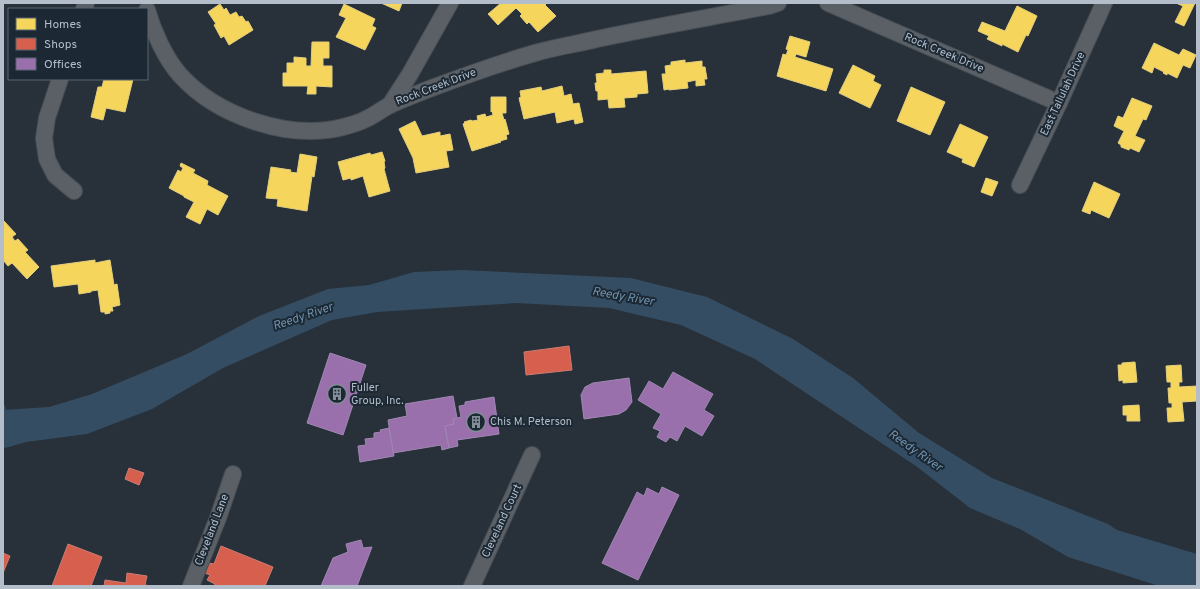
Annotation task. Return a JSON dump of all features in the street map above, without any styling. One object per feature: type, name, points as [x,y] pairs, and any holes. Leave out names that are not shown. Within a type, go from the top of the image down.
[{"type":"street","points":[[390,105],[410,74],[450,3]]},
{"type":"street","name":"Rock Creek Drive","points":[[148,12],[151,23],[168,58],[180,74],[205,97],[225,109],[250,120],[274,127],[295,130],[324,131],[344,127],[366,119],[390,105],[465,75],[537,52],[778,3]]},
{"type":"street","name":"Rock Creek Drive","points":[[828,3],[1060,103]]},
{"type":"street","name":"East Tallulah Drive","points":[[1020,185],[1060,103],[1104,3]]},
{"type":"street","points":[[60,80],[47,118],[44,138],[47,159],[55,175],[74,190]]},
{"type":"street","name":"Cleveland Court","points":[[472,586],[532,455]]},
{"type":"street","name":"Cleveland Lane","points":[[191,586],[218,518],[233,474]]},
{"type":"water","name":"Reedy River","points":[[463,270],[631,278],[707,297],[793,339],[853,378],[919,433],[992,478],[1108,524],[1117,530],[1197,554],[1197,586],[1159,586],[1068,557],[1020,529],[970,508],[916,466],[755,359],[681,325],[609,308],[516,303],[377,312],[332,320],[223,368],[152,409],[87,434],[26,442],[3,448],[3,410],[49,407],[92,394],[187,354],[259,316],[328,289],[369,285],[414,272]]},
{"type":"building: Homes","points":[[381,3],[402,3],[399,11]]},
{"type":"building: Homes","points":[[501,3],[547,3],[545,5],[556,16],[538,32],[529,22],[527,24],[520,16],[522,14],[516,8],[498,25],[488,14]]},
{"type":"building: Homes","points":[[1176,3],[1195,3],[1184,26],[1175,22],[1183,6]]},
{"type":"building: Homes","points":[[220,4],[224,10],[226,8],[230,15],[236,12],[239,17],[242,16],[246,22],[248,21],[253,30],[229,45],[224,36],[221,38],[214,25],[216,24],[208,12]]},
{"type":"building: Homes","points":[[344,4],[375,19],[372,26],[376,28],[365,50],[336,37],[346,18],[339,15]]},
{"type":"building: Homes","points":[[1017,6],[1037,16],[1028,36],[1026,35],[1018,52],[987,39],[989,36],[978,31],[982,22],[1005,31]]},
{"type":"building: Homes","points":[[790,36],[810,42],[806,57],[796,54],[795,57],[833,69],[826,91],[777,76],[783,54],[786,55],[788,50],[786,49]]},
{"type":"building: Homes","points":[[312,42],[329,42],[329,58],[323,58],[323,66],[332,66],[332,87],[316,86],[316,94],[307,94],[308,86],[283,86],[283,73],[287,73],[287,63],[294,63],[294,57],[306,58],[306,66],[311,66]]},
{"type":"building: Homes","points":[[1154,43],[1179,55],[1183,49],[1196,55],[1190,68],[1183,65],[1177,78],[1167,73],[1167,75],[1154,67],[1152,73],[1142,68]]},
{"type":"building: Homes","points":[[685,60],[685,63],[702,61],[702,67],[705,67],[707,79],[704,79],[705,85],[696,86],[696,80],[687,82],[688,88],[664,90],[662,74],[666,74],[665,66],[671,65],[671,62]]},
{"type":"building: Homes","points":[[853,65],[875,76],[873,81],[881,85],[870,108],[839,93]]},
{"type":"building: Homes","points":[[604,70],[611,70],[611,74],[646,71],[648,93],[637,94],[637,97],[624,98],[625,107],[609,108],[608,99],[598,100],[598,91],[596,91],[596,74],[604,73]]},
{"type":"building: Homes","points":[[104,80],[133,80],[125,112],[106,108],[103,120],[91,117],[98,87],[102,87]]},
{"type":"building: Homes","points":[[562,86],[564,96],[571,94],[573,104],[579,103],[583,122],[575,124],[574,119],[557,123],[555,112],[524,119],[519,98],[521,97],[520,91],[541,87],[542,91]]},
{"type":"building: Homes","points":[[911,87],[945,102],[930,135],[897,121]]},
{"type":"building: Homes","points":[[491,97],[506,97],[506,113],[502,113],[509,134],[506,135],[507,139],[500,141],[501,142],[472,151],[463,124],[465,123],[464,122],[471,120],[478,120],[477,116],[485,114],[486,117],[493,115],[492,111],[491,112]]},
{"type":"building: Homes","points":[[1132,98],[1152,106],[1146,120],[1143,119],[1135,136],[1145,140],[1139,152],[1130,148],[1129,150],[1121,147],[1118,143],[1124,131],[1114,126],[1118,116],[1123,118]]},
{"type":"building: Homes","points":[[415,121],[422,136],[440,132],[440,136],[450,134],[453,150],[446,151],[449,167],[416,173],[413,158],[399,129]]},
{"type":"building: Homes","points":[[960,124],[988,137],[974,167],[962,162],[963,159],[947,152]]},
{"type":"building: Homes","points":[[382,152],[385,161],[384,169],[390,191],[369,197],[363,176],[351,180],[351,178],[343,180],[338,162],[370,153],[371,155]]},
{"type":"building: Homes","points":[[300,154],[317,157],[314,177],[312,176],[307,211],[277,206],[278,199],[266,198],[271,167],[291,170],[290,172],[297,173]]},
{"type":"building: Homes","points":[[181,163],[195,170],[193,173],[208,181],[207,185],[228,196],[218,215],[207,209],[200,224],[186,217],[194,202],[169,188],[178,170],[181,172],[183,168],[180,166]]},
{"type":"building: Homes","points":[[986,178],[998,182],[992,196],[981,192]]},
{"type":"building: Homes","points":[[1094,182],[1120,194],[1109,218],[1091,210],[1090,214],[1082,211]]},
{"type":"building: Homes","points":[[3,220],[16,234],[12,237],[15,241],[18,239],[28,250],[25,252],[39,267],[27,279],[12,263],[8,266],[3,260]]},
{"type":"building: Homes","points":[[95,260],[95,263],[110,260],[114,285],[117,284],[120,305],[112,307],[113,311],[110,311],[110,313],[105,314],[105,312],[101,312],[98,290],[79,294],[78,284],[54,287],[51,266]]},
{"type":"building: Homes","points":[[1135,362],[1137,382],[1123,383],[1123,380],[1119,381],[1118,365],[1122,365],[1122,363]]},
{"type":"building: Homes","points":[[1181,365],[1182,382],[1179,382],[1179,387],[1197,386],[1197,401],[1182,402],[1184,421],[1168,422],[1167,408],[1172,408],[1172,403],[1169,403],[1168,388],[1171,388],[1171,382],[1167,382],[1166,366]]},
{"type":"building: Homes","points":[[1139,405],[1140,421],[1127,421],[1127,415],[1123,415],[1123,406]]},
{"type":"building: Shops","points":[[569,346],[572,370],[526,375],[524,352]]},
{"type":"building: Shops","points":[[129,468],[144,473],[139,485],[125,479]]},
{"type":"building: Shops","points":[[68,544],[102,557],[91,586],[52,586]]},
{"type":"building: Shops","points":[[221,546],[273,567],[265,586],[214,586],[215,584],[207,580],[210,575],[205,573],[209,563],[214,564]]},
{"type":"building: Shops","points":[[3,553],[10,556],[3,573]]},
{"type":"building: Shops","points":[[127,573],[147,576],[145,585],[152,586],[104,586],[105,580],[126,583]]},
{"type":"building: Offices","name":"Fuller Group, Inc.","points":[[330,353],[366,365],[343,435],[307,423]]},
{"type":"building: Offices","points":[[673,372],[713,394],[704,410],[714,416],[702,436],[685,426],[677,441],[670,437],[666,442],[657,437],[660,431],[653,428],[661,414],[638,400],[649,381],[663,389]]},
{"type":"building: Offices","points":[[629,378],[632,402],[626,410],[619,414],[584,419],[581,395],[585,387],[593,383]]},
{"type":"building: Offices","points":[[453,396],[457,418],[453,419],[454,424],[445,426],[449,448],[442,450],[441,445],[393,453],[388,420],[407,416],[405,404]]},
{"type":"building: Offices","name":"Chis M. Peterson","points":[[494,397],[499,434],[457,440],[458,446],[449,448],[445,426],[454,424],[453,419],[461,417],[459,406],[465,405],[465,402]]},
{"type":"building: Offices","points":[[389,428],[394,456],[360,462],[358,446],[366,445],[365,439],[374,438],[374,433],[381,432],[380,430]]},
{"type":"building: Offices","points":[[662,487],[679,495],[638,580],[602,563],[637,492],[644,496],[647,488],[659,494]]},
{"type":"building: Offices","points":[[361,540],[363,548],[372,547],[357,586],[321,586],[333,558],[348,552],[346,544]]},
{"type":"waterway","points":[[3,406],[3,418]]},
{"type":"place","name":"Fuller Group, Inc.","points":[[337,394]]},
{"type":"place","name":"Chis M. Peterson","points":[[476,422]]}]
